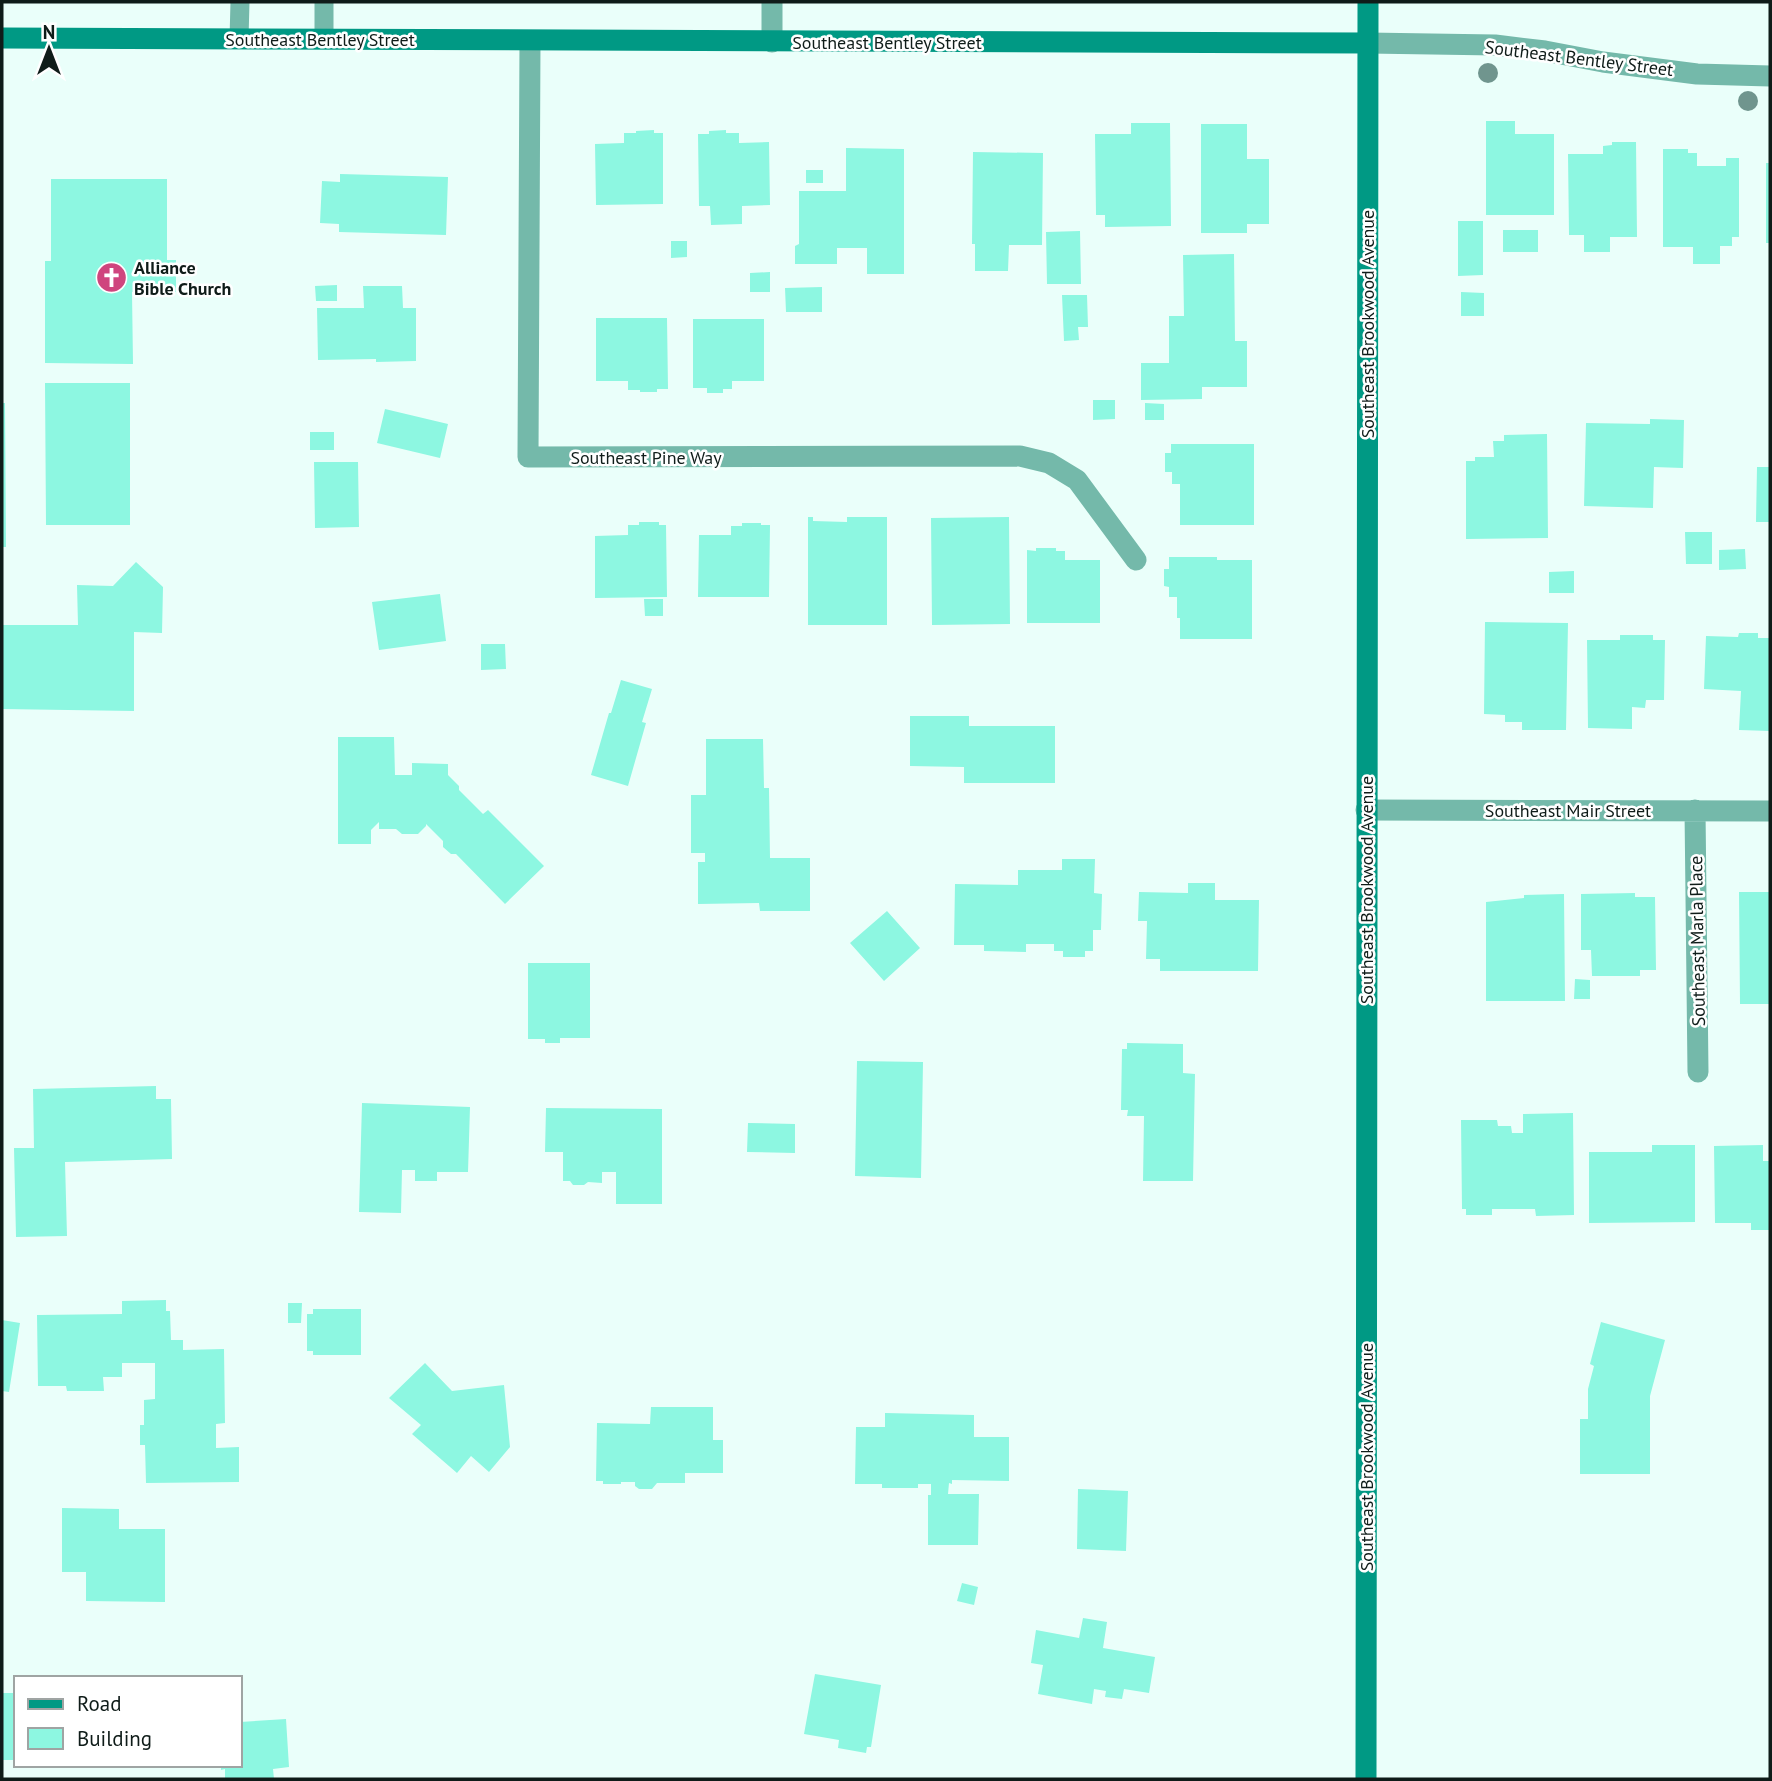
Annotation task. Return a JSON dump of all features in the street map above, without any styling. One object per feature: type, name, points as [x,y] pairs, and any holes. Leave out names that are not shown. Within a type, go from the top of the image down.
[{"type":"main road","name":"Southeast Brookwood Avenue","points":[[1366,1779],[1368,2]]},
{"type":"main road","name":"Southeast Bentley Street","points":[[2,38],[1368,43]]},
{"type":"street","points":[[772,2],[772,42]]},
{"type":"street","name":"Southeast Pine Way","points":[[530,41],[528,457],[1020,456],[1049,463],[1077,480],[1136,560]]},
{"type":"street","name":"Southeast Bentley Street","points":[[1368,43],[1495,45],[1697,74],[1770,76]]},
{"type":"street","name":"Southeast Mair Street","points":[[1366,810],[1770,811]]},
{"type":"street","name":"Southeast Marla Place","points":[[1695,810],[1698,1072]]},
{"type":"lane","points":[[239,39],[240,2]]},
{"type":"lane","points":[[324,2],[324,39]]},
{"type":"building","points":[[1486,121],[1515,121],[1515,134],[1554,134],[1554,215],[1486,215]]},
{"type":"building","points":[[1131,123],[1170,123],[1171,226],[1105,227],[1105,215],[1096,215],[1095,134],[1131,134]]},
{"type":"building","points":[[1201,124],[1247,124],[1247,159],[1269,159],[1269,224],[1247,224],[1247,233],[1201,233]]},
{"type":"building","points":[[654,130],[654,133],[663,133],[663,204],[596,205],[595,144],[624,143],[624,133]]},
{"type":"building","points":[[726,130],[726,133],[739,133],[739,143],[769,142],[770,205],[742,206],[742,224],[711,225],[710,206],[699,206],[698,134]]},
{"type":"building","points":[[1612,142],[1636,142],[1637,237],[1610,237],[1610,252],[1584,252],[1584,235],[1569,235],[1568,154],[1603,154],[1603,146],[1612,145]]},
{"type":"building","points":[[846,148],[904,149],[904,274],[867,274],[867,248],[837,248],[837,264],[795,264],[795,246],[799,244],[799,191],[846,191]]},
{"type":"building","points":[[1663,149],[1688,149],[1688,153],[1697,153],[1697,166],[1726,166],[1726,158],[1739,158],[1739,237],[1732,237],[1732,246],[1720,246],[1720,264],[1693,264],[1693,247],[1663,247]]},
{"type":"building","points":[[973,152],[1043,153],[1042,245],[1009,245],[1008,271],[975,271],[975,244],[972,244]]},
{"type":"building","points":[[1766,163],[1770,163],[1770,243],[1766,243]]},
{"type":"building","points":[[806,170],[823,170],[823,183],[806,183]]},
{"type":"building","points":[[340,174],[448,177],[446,235],[339,232],[339,224],[320,223],[322,181],[340,182]]},
{"type":"building","name":"Alliance Bible Church","points":[[51,179],[167,179],[167,260],[176,260],[176,292],[132,292],[133,364],[45,363],[45,261],[51,261]]},
{"type":"building","points":[[1458,221],[1483,221],[1483,275],[1458,276]]},
{"type":"building","points":[[1503,230],[1538,230],[1538,252],[1503,252]]},
{"type":"building","points":[[1080,231],[1081,284],[1047,284],[1046,232]]},
{"type":"building","points":[[671,241],[687,241],[687,257],[671,258]]},
{"type":"building","points":[[1234,254],[1235,341],[1247,341],[1247,387],[1202,387],[1202,399],[1141,400],[1141,363],[1169,363],[1169,316],[1184,316],[1183,255]]},
{"type":"building","points":[[770,272],[770,292],[750,292],[750,273]]},
{"type":"building","points":[[337,285],[337,301],[316,301],[315,286]]},
{"type":"building","points":[[363,286],[402,286],[403,308],[416,308],[416,361],[318,360],[317,308],[364,308]]},
{"type":"building","points":[[822,287],[822,312],[786,312],[785,288]]},
{"type":"building","points":[[1461,292],[1484,293],[1484,316],[1461,316]]},
{"type":"building","points":[[1062,295],[1087,295],[1088,327],[1078,327],[1079,340],[1064,341]]},
{"type":"building","points":[[596,318],[667,318],[668,389],[640,392],[628,390],[628,381],[596,381]]},
{"type":"building","points":[[693,319],[764,319],[764,381],[732,381],[732,389],[723,389],[723,393],[707,393],[707,388],[693,388]]},
{"type":"building","points":[[45,383],[130,383],[130,525],[46,525]]},
{"type":"building","points":[[1093,400],[1115,400],[1115,419],[1093,420]]},
{"type":"building","points":[[2,403],[5,403],[6,547],[2,547]]},
{"type":"building","points":[[1145,403],[1164,404],[1164,420],[1145,420]]},
{"type":"building","points":[[385,409],[448,424],[440,458],[377,443]]},
{"type":"building","points":[[1650,419],[1684,420],[1683,468],[1654,467],[1653,508],[1584,506],[1586,423],[1650,424]]},
{"type":"building","points":[[310,432],[334,432],[334,450],[310,450]]},
{"type":"building","points":[[1547,434],[1548,538],[1466,539],[1466,461],[1475,461],[1475,457],[1494,457],[1493,441],[1504,441],[1504,435]]},
{"type":"building","points":[[1171,444],[1254,444],[1254,525],[1180,525],[1180,484],[1172,484],[1172,472],[1165,472],[1165,453],[1171,453]]},
{"type":"building","points":[[314,462],[358,462],[359,527],[315,528]]},
{"type":"building","points":[[1757,467],[1770,467],[1770,522],[1756,522]]},
{"type":"building","points":[[808,517],[813,517],[813,521],[847,522],[847,517],[887,517],[887,625],[808,625]]},
{"type":"building","points":[[1009,517],[1010,624],[932,625],[931,518]]},
{"type":"building","points":[[639,522],[659,522],[659,525],[666,525],[667,597],[595,598],[595,536],[628,535],[628,525],[639,525]]},
{"type":"building","points":[[742,523],[770,525],[769,597],[698,597],[699,535],[731,535],[731,526],[742,526]]},
{"type":"building","points":[[1685,532],[1712,532],[1712,564],[1686,564]]},
{"type":"building","points":[[1036,548],[1065,551],[1065,560],[1100,560],[1100,623],[1027,623],[1027,550],[1036,551]]},
{"type":"building","points":[[1745,549],[1746,569],[1719,570],[1719,550]]},
{"type":"building","points":[[1169,557],[1252,560],[1252,639],[1180,639],[1177,597],[1169,597],[1169,587],[1164,586],[1164,569],[1169,569]]},
{"type":"building","points":[[136,562],[163,587],[162,633],[134,632],[134,711],[2,709],[2,625],[78,625],[77,585],[113,586]]},
{"type":"building","points":[[1574,571],[1574,593],[1549,593],[1549,572]]},
{"type":"building","points":[[440,594],[446,641],[379,650],[372,602]]},
{"type":"building","points":[[644,599],[663,599],[663,616],[645,616]]},
{"type":"building","points":[[1485,622],[1568,623],[1566,730],[1522,730],[1522,722],[1505,722],[1505,715],[1484,714]]},
{"type":"building","points":[[1739,633],[1758,633],[1758,638],[1770,638],[1770,731],[1739,730],[1741,691],[1704,689],[1706,636],[1738,637]]},
{"type":"building","points":[[1620,635],[1653,635],[1653,640],[1665,640],[1664,700],[1646,700],[1645,708],[1632,707],[1632,729],[1588,728],[1587,640],[1620,640]]},
{"type":"building","points":[[481,644],[505,644],[506,669],[481,670]]},
{"type":"building","points":[[621,680],[652,689],[642,722],[646,723],[628,786],[591,775]]},
{"type":"building","points":[[910,716],[969,716],[969,726],[1055,726],[1055,783],[964,783],[964,767],[910,766]]},
{"type":"building","points":[[338,737],[394,737],[395,775],[412,775],[412,763],[448,764],[448,775],[459,786],[459,790],[483,814],[488,810],[544,866],[505,904],[456,854],[451,854],[443,847],[443,841],[426,824],[418,834],[402,834],[396,829],[379,829],[379,822],[371,830],[371,844],[338,844]]},
{"type":"building","points":[[706,739],[763,739],[764,788],[769,788],[770,858],[810,858],[810,911],[760,911],[759,903],[698,904],[698,862],[705,862],[705,853],[691,853],[691,795],[706,795]]},
{"type":"building","points":[[1062,859],[1095,859],[1094,893],[1102,894],[1101,930],[1093,930],[1093,951],[1085,951],[1085,957],[1063,957],[1063,951],[1054,951],[1054,944],[1026,944],[1026,952],[984,951],[984,945],[954,945],[955,884],[1018,885],[1018,870],[1062,870]]},
{"type":"building","points":[[1188,883],[1215,883],[1215,900],[1259,900],[1258,971],[1160,971],[1160,959],[1146,959],[1147,921],[1138,921],[1139,892],[1188,893]]},
{"type":"building","points":[[1739,892],[1770,892],[1770,1004],[1740,1004]]},
{"type":"building","points":[[1635,893],[1635,897],[1655,897],[1656,970],[1640,970],[1640,976],[1592,976],[1591,950],[1581,950],[1581,894]]},
{"type":"building","points":[[1564,894],[1565,1001],[1486,1001],[1486,902],[1524,898],[1524,895]]},
{"type":"building","points":[[887,911],[920,948],[884,981],[850,943]]},
{"type":"building","points":[[528,963],[590,963],[590,1038],[560,1038],[560,1043],[545,1043],[545,1039],[528,1039]]},
{"type":"building","points":[[1575,979],[1590,980],[1590,999],[1574,999]]},
{"type":"building","points":[[1127,1043],[1183,1044],[1183,1073],[1195,1074],[1193,1181],[1143,1181],[1144,1116],[1127,1116],[1128,1110],[1121,1110],[1122,1049],[1127,1049]]},
{"type":"building","points":[[857,1061],[923,1062],[921,1178],[855,1176]]},
{"type":"building","points":[[156,1086],[156,1099],[171,1099],[172,1159],[65,1162],[67,1236],[16,1237],[14,1148],[34,1148],[33,1089]]},
{"type":"building","points":[[362,1103],[470,1107],[468,1172],[437,1172],[437,1181],[415,1181],[415,1170],[402,1170],[401,1213],[359,1212]]},
{"type":"building","points":[[546,1108],[662,1109],[662,1204],[616,1204],[616,1172],[602,1172],[602,1183],[573,1185],[570,1181],[563,1181],[563,1152],[545,1152]]},
{"type":"building","points":[[1573,1113],[1574,1215],[1536,1216],[1535,1209],[1492,1209],[1492,1215],[1466,1215],[1466,1209],[1462,1209],[1461,1120],[1497,1120],[1498,1126],[1511,1126],[1512,1133],[1523,1133],[1523,1114]]},
{"type":"building","points":[[748,1123],[795,1124],[795,1153],[747,1152]]},
{"type":"building","points":[[1652,1145],[1695,1145],[1695,1222],[1589,1223],[1589,1152],[1652,1152]]},
{"type":"building","points":[[1763,1145],[1763,1161],[1770,1161],[1770,1230],[1751,1230],[1751,1223],[1715,1223],[1714,1146]]},
{"type":"building","points":[[166,1300],[166,1311],[170,1311],[171,1340],[183,1340],[183,1350],[224,1349],[225,1423],[216,1424],[216,1448],[239,1447],[239,1482],[146,1483],[145,1445],[140,1445],[140,1425],[144,1425],[144,1400],[155,1399],[155,1363],[122,1363],[122,1377],[103,1377],[104,1391],[67,1391],[66,1386],[38,1386],[37,1315],[122,1314],[122,1301]]},
{"type":"building","points":[[288,1303],[302,1303],[301,1323],[288,1323]]},
{"type":"building","points":[[313,1309],[361,1309],[361,1355],[313,1355],[313,1351],[307,1351],[307,1314],[313,1314]]},
{"type":"building","points":[[2,1320],[20,1323],[9,1392],[2,1391]]},
{"type":"building","points":[[1601,1322],[1665,1340],[1650,1396],[1650,1474],[1580,1474],[1580,1419],[1588,1419],[1588,1389],[1594,1366],[1590,1364]]},
{"type":"building","points":[[425,1363],[452,1391],[504,1385],[510,1447],[489,1472],[471,1456],[457,1473],[412,1434],[421,1425],[389,1398]]},
{"type":"building","points":[[651,1407],[713,1407],[713,1440],[723,1440],[723,1473],[685,1473],[685,1483],[657,1483],[652,1489],[639,1489],[635,1482],[603,1484],[603,1481],[596,1481],[597,1423],[650,1424]]},
{"type":"building","points":[[885,1413],[974,1415],[974,1437],[1009,1437],[1009,1481],[952,1480],[952,1484],[949,1483],[948,1494],[979,1494],[978,1545],[928,1545],[928,1495],[931,1495],[931,1484],[918,1484],[918,1488],[882,1488],[882,1484],[855,1484],[856,1427],[885,1427]]},
{"type":"building","points":[[1078,1489],[1128,1491],[1126,1551],[1077,1549]]},
{"type":"building","points":[[62,1508],[119,1509],[119,1529],[165,1529],[165,1602],[86,1601],[86,1572],[62,1572]]},
{"type":"building","points":[[962,1583],[978,1587],[974,1605],[957,1601]]},
{"type":"building","points":[[1083,1618],[1107,1622],[1103,1648],[1155,1657],[1149,1693],[1124,1689],[1122,1699],[1105,1697],[1106,1691],[1094,1689],[1092,1704],[1038,1694],[1043,1665],[1031,1663],[1036,1630],[1079,1638]]},
{"type":"building","points":[[815,1674],[881,1685],[871,1747],[867,1747],[866,1753],[838,1748],[839,1740],[804,1734]]},
{"type":"building","points":[[2,1693],[14,1693],[14,1760],[2,1760]]},
{"type":"building","points":[[286,1719],[289,1767],[273,1769],[274,1779],[225,1779],[225,1769],[221,1770],[221,1767],[242,1767],[242,1722]]},
{"type":"place","name":"Alliance Bible Church","points":[[111,277]]}]
